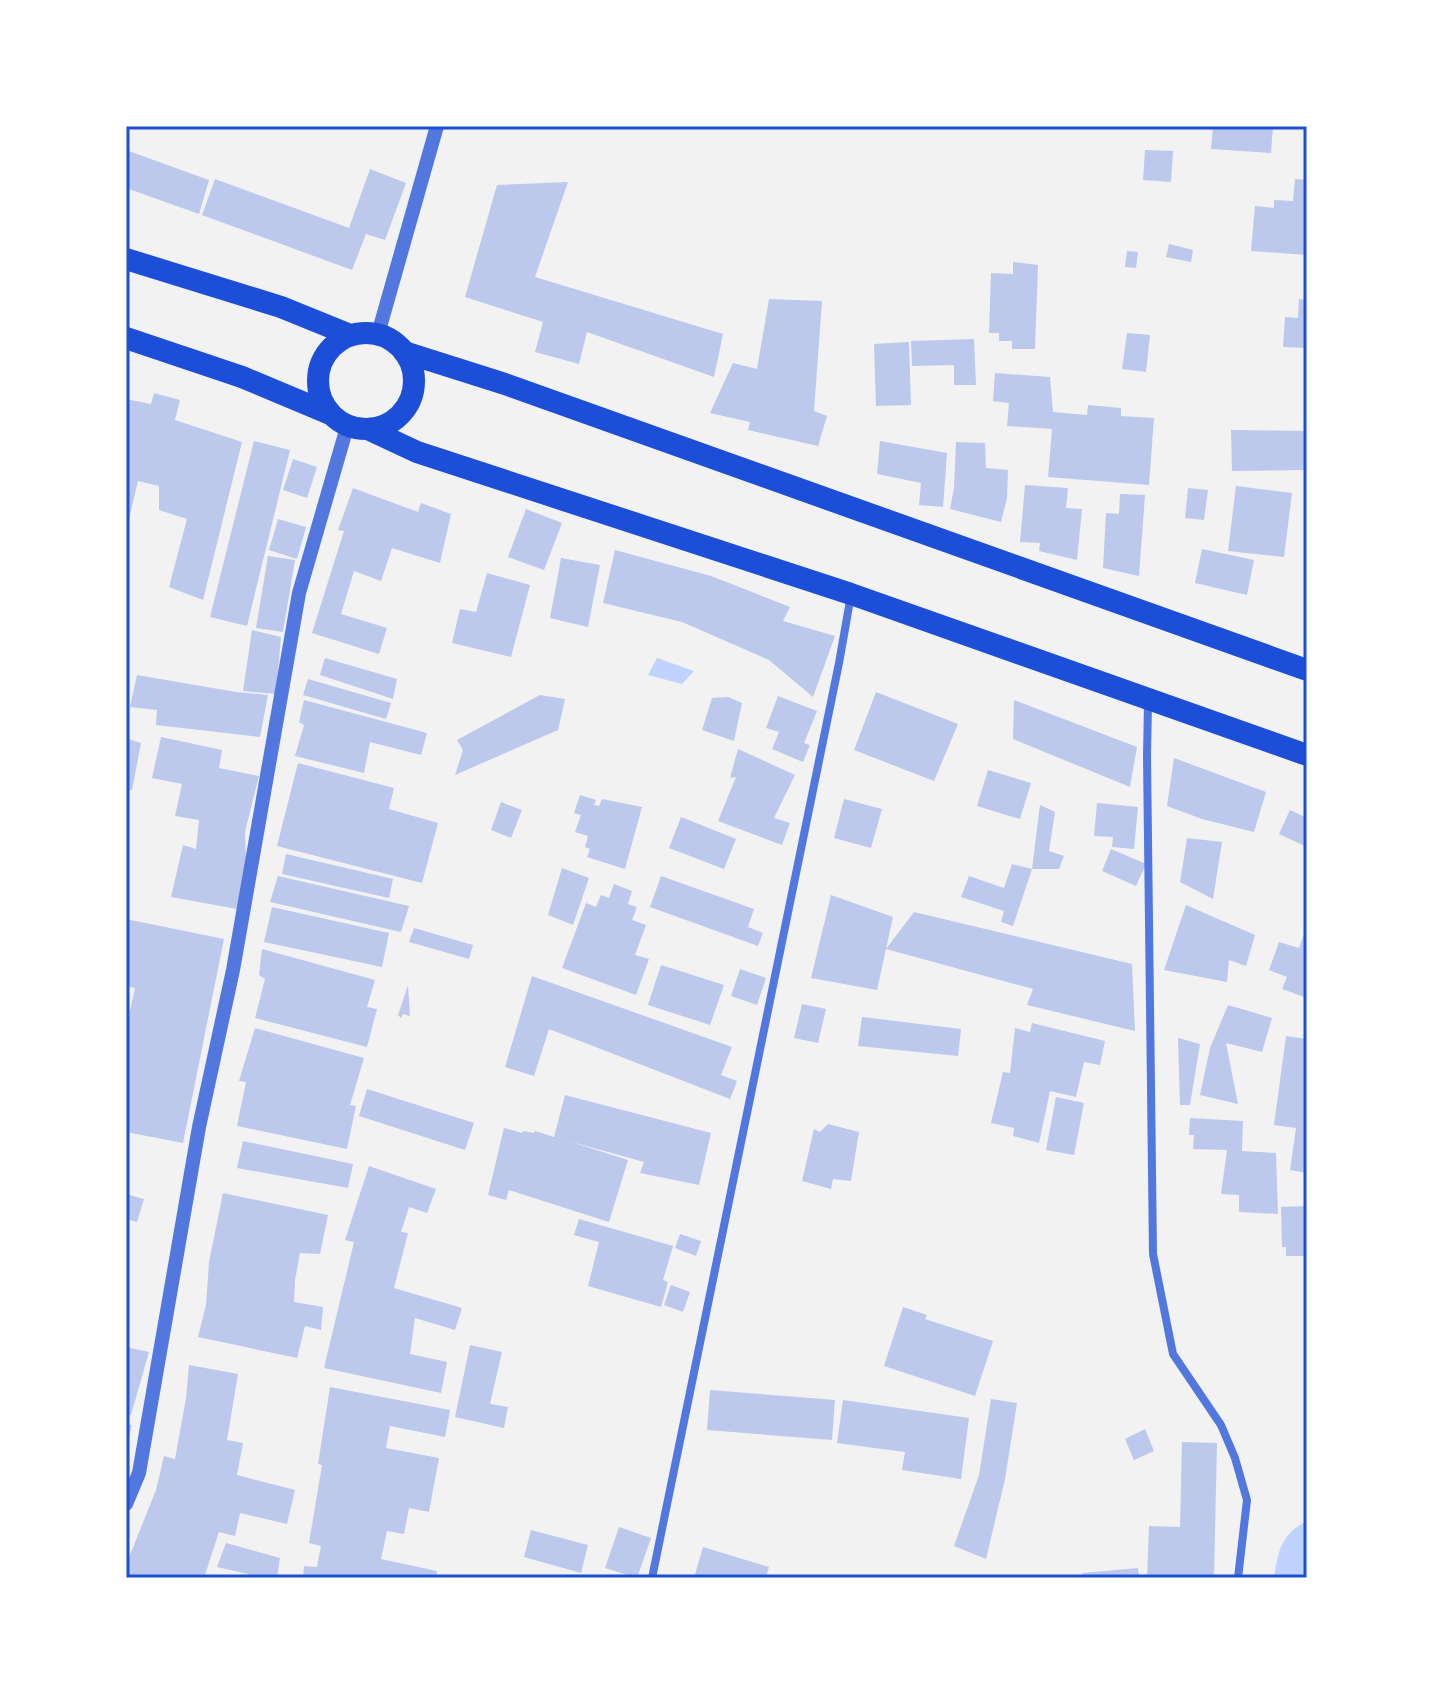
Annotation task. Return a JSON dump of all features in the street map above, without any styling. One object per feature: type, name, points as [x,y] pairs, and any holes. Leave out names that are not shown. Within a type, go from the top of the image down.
[{"type":"highway","points":[[126,259],[281,307],[350,335],[378,334],[390,339],[404,352],[412,369],[414,388],[407,406],[392,423],[370,430]]},
{"type":"highway","points":[[328,413],[318,392],[318,369],[328,350],[350,335]]},
{"type":"highway","points":[[126,338],[242,377],[328,413],[347,427],[370,430],[417,452],[851,594],[1307,755]]},
{"type":"highway","points":[[404,352],[518,388],[1307,670]]},
{"type":"street","points":[[378,334],[437,126]]},
{"type":"street","points":[[126,1504],[139,1473],[199,1127],[233,970],[299,593],[347,427]]},
{"type":"street","points":[[652,1578],[851,594]]},
{"type":"street","points":[[1149,698],[1147,756],[1153,1254],[1173,1354],[1221,1425],[1235,1458],[1247,1500],[1238,1578]]},
{"type":"water","points":[[657,658],[694,671],[682,684],[648,675]]},
{"type":"water","points":[[1307,1521],[1307,1578],[1274,1578],[1282,1544],[1291,1532]]},
{"type":"building","points":[[1213,126],[1273,126],[1271,153],[1211,149]]},
{"type":"building","points":[[126,150],[209,180],[199,214],[126,188]]},
{"type":"building","points":[[1145,150],[1173,151],[1171,182],[1143,180]]},
{"type":"building","points":[[370,169],[406,183],[385,240],[366,234],[352,270],[202,215],[215,179],[349,228]]},
{"type":"building","points":[[1295,179],[1307,180],[1307,255],[1251,251],[1255,206],[1274,208],[1274,200],[1293,201]]},
{"type":"building","points":[[568,182],[535,277],[723,334],[714,377],[587,332],[579,364],[535,352],[543,322],[465,297],[497,185]]},
{"type":"building","points":[[1169,244],[1193,250],[1191,262],[1166,257]]},
{"type":"building","points":[[1127,251],[1138,252],[1136,268],[1125,267]]},
{"type":"building","points":[[1013,262],[1038,265],[1035,349],[1012,349],[1012,341],[999,341],[999,333],[989,333],[991,273],[1013,274]]},
{"type":"building","points":[[769,299],[822,301],[814,411],[827,416],[818,446],[748,430],[750,422],[710,413],[733,363],[757,369]]},
{"type":"building","points":[[1299,299],[1307,300],[1307,348],[1283,347],[1285,317],[1298,318]]},
{"type":"building","points":[[1127,333],[1150,335],[1146,372],[1122,369]]},
{"type":"building","points":[[974,339],[976,385],[954,385],[954,365],[912,366],[911,341]]},
{"type":"building","points":[[909,342],[911,405],[876,406],[874,344]]},
{"type":"building","points":[[995,373],[1050,377],[1053,412],[1087,415],[1088,405],[1121,408],[1121,416],[1154,418],[1149,485],[1048,477],[1052,429],[1007,426],[1009,403],[993,401]]},
{"type":"building","points":[[154,393],[180,400],[175,420],[242,442],[203,600],[169,587],[187,519],[159,510],[159,486],[138,481],[126,532],[126,399],[151,404]]},
{"type":"building","points":[[1231,430],[1307,431],[1307,470],[1232,471]]},
{"type":"building","points":[[254,441],[290,450],[247,626],[210,617]]},
{"type":"building","points":[[880,441],[947,453],[943,507],[919,505],[921,483],[877,474]]},
{"type":"building","points":[[956,442],[985,443],[986,468],[1008,470],[1007,498],[1001,522],[950,509]]},
{"type":"building","points":[[293,459],[317,467],[307,498],[283,490]]},
{"type":"building","points":[[1025,485],[1068,488],[1066,508],[1082,509],[1077,560],[1039,551],[1040,543],[1020,542]]},
{"type":"building","points":[[1236,486],[1292,493],[1284,557],[1228,551]]},
{"type":"building","points":[[353,488],[418,512],[421,503],[451,514],[440,563],[392,548],[381,581],[354,571],[341,614],[387,628],[379,654],[312,633],[344,531],[338,530]]},
{"type":"building","points":[[1188,488],[1208,490],[1204,520],[1185,518]]},
{"type":"building","points":[[1120,494],[1145,495],[1139,576],[1103,568],[1106,513],[1119,514]]},
{"type":"building","points":[[526,509],[562,523],[544,570],[508,557]]},
{"type":"building","points":[[278,519],[306,527],[297,559],[269,550]]},
{"type":"building","points":[[1202,549],[1254,560],[1247,595],[1195,583]]},
{"type":"building","points":[[615,550],[711,576],[790,607],[783,621],[835,636],[813,697],[769,660],[682,622],[603,603]]},
{"type":"building","points":[[268,556],[295,560],[283,632],[256,628]]},
{"type":"building","points":[[561,558],[600,565],[588,627],[550,618]]},
{"type":"building","points":[[487,573],[530,585],[511,657],[452,643],[460,609],[476,612]]},
{"type":"building","points":[[252,630],[281,637],[276,694],[243,691]]},
{"type":"building","points":[[325,658],[397,679],[393,699],[320,675]]},
{"type":"building","points":[[137,675],[268,695],[260,737],[156,725],[157,710],[130,707]]},
{"type":"building","points":[[308,679],[391,703],[386,719],[303,695]]},
{"type":"building","points":[[876,692],[958,724],[934,781],[854,750]]},
{"type":"building","points":[[540,695],[565,699],[558,730],[455,775],[463,750],[457,740]]},
{"type":"building","points":[[778,696],[817,711],[804,743],[810,745],[803,762],[772,749],[779,732],[766,728]]},
{"type":"building","points":[[728,697],[742,703],[734,741],[702,730],[712,698]]},
{"type":"building","points":[[304,700],[427,733],[421,755],[370,742],[364,773],[295,756],[304,725],[299,722]]},
{"type":"building","points":[[1014,700],[1137,747],[1130,787],[1013,739]]},
{"type":"building","points":[[161,737],[222,750],[219,768],[259,776],[245,832],[246,861],[237,909],[171,897],[183,845],[196,849],[199,820],[175,816],[182,784],[152,778]]},
{"type":"building","points":[[126,738],[141,743],[132,790],[126,790]]},
{"type":"building","points":[[738,749],[795,775],[774,818],[790,823],[782,845],[718,821],[736,777],[730,778]]},
{"type":"building","points":[[1174,758],[1266,792],[1254,832],[1202,819],[1167,806]]},
{"type":"building","points":[[298,763],[394,788],[389,809],[438,823],[422,883],[277,846]]},
{"type":"building","points":[[988,770],[1031,783],[1020,819],[977,806]]},
{"type":"building","points":[[580,795],[596,800],[594,805],[599,806],[602,799],[642,807],[625,869],[587,857],[590,849],[585,847],[588,836],[575,832],[581,815],[574,813]]},
{"type":"building","points":[[844,799],[882,809],[871,848],[834,838]]},
{"type":"building","points":[[501,802],[522,810],[511,838],[491,830]]},
{"type":"building","points":[[1097,803],[1138,807],[1134,849],[1112,847],[1113,837],[1094,836]]},
{"type":"building","points":[[1040,805],[1055,812],[1049,851],[1064,856],[1059,869],[1032,869]]},
{"type":"building","points":[[1290,810],[1307,818],[1307,847],[1279,834]]},
{"type":"building","points":[[681,817],[736,839],[724,869],[669,848]]},
{"type":"building","points":[[1187,838],[1222,842],[1213,899],[1180,882]]},
{"type":"building","points":[[1111,849],[1146,864],[1136,886],[1102,871]]},
{"type":"building","points":[[286,854],[393,879],[389,898],[282,874]]},
{"type":"building","points":[[1012,864],[1032,869],[1013,926],[1001,922],[1004,911],[961,897],[969,876],[1004,888]]},
{"type":"building","points":[[562,868],[589,878],[573,925],[548,915]]},
{"type":"building","points":[[278,876],[409,906],[401,932],[270,902]]},
{"type":"building","points":[[661,876],[754,909],[748,927],[763,933],[758,946],[650,907]]},
{"type":"building","points":[[614,884],[632,891],[628,904],[637,907],[632,920],[646,925],[635,955],[649,959],[636,995],[562,968],[586,903],[596,907],[601,895],[609,898]]},
{"type":"building","points":[[831,895],[893,917],[877,990],[811,978]]},
{"type":"building","points":[[1186,905],[1255,935],[1246,966],[1229,960],[1227,982],[1164,970]]},
{"type":"building","points":[[272,907],[389,933],[382,967],[264,942]]},
{"type":"building","points":[[914,912],[1132,964],[1135,1031],[1027,1005],[1033,989],[886,949]]},
{"type":"building","points":[[126,919],[224,939],[183,1143],[126,1132],[126,1010],[130,1011],[135,988],[126,986]]},
{"type":"building","points":[[1307,925],[1307,998],[1282,989],[1287,977],[1269,970],[1279,942],[1299,948]]},
{"type":"building","points":[[414,928],[473,945],[469,959],[409,942]]},
{"type":"building","points":[[262,949],[375,980],[367,1007],[377,1009],[367,1047],[255,1018],[265,979],[259,975]]},
{"type":"building","points":[[661,965],[724,985],[710,1025],[648,1005]]},
{"type":"building","points":[[740,969],[766,978],[757,1005],[731,996]]},
{"type":"building","points":[[532,976],[732,1047],[721,1075],[737,1081],[730,1099],[549,1029],[534,1076],[505,1067]]},
{"type":"building","points":[[408,985],[410,1016],[403,1014],[401,1018],[398,1015]]},
{"type":"building","points":[[802,1004],[826,1009],[818,1043],[794,1038]]},
{"type":"building","points":[[1228,1005],[1272,1018],[1262,1052],[1226,1043],[1238,1104],[1200,1095],[1210,1048]]},
{"type":"building","points":[[862,1017],[961,1029],[958,1056],[858,1046]]},
{"type":"building","points":[[1032,1023],[1105,1041],[1100,1065],[1084,1062],[1076,1097],[1050,1091],[1039,1143],[1013,1136],[1014,1128],[991,1123],[1003,1072],[1010,1073],[1015,1028],[1030,1032]]},
{"type":"building","points":[[255,1028],[364,1058],[350,1105],[356,1106],[347,1149],[237,1126],[246,1082],[239,1081]]},
{"type":"building","points":[[1286,1036],[1307,1039],[1307,1173],[1290,1170],[1296,1128],[1274,1125]]},
{"type":"building","points":[[1178,1038],[1200,1044],[1190,1105],[1180,1105]]},
{"type":"building","points":[[367,1089],[474,1123],[465,1150],[359,1116]]},
{"type":"building","points":[[565,1095],[711,1133],[699,1185],[640,1173],[644,1162],[568,1141],[628,1160],[609,1222],[509,1190],[506,1200],[488,1195],[504,1128],[522,1133],[535,1131],[554,1137]]},
{"type":"building","points":[[1056,1097],[1084,1103],[1074,1155],[1046,1150]]},
{"type":"building","points":[[1190,1118],[1243,1121],[1242,1151],[1276,1153],[1278,1214],[1239,1212],[1239,1195],[1221,1194],[1227,1150],[1193,1149],[1194,1135],[1189,1135]]},
{"type":"building","points":[[828,1124],[859,1132],[851,1181],[833,1179],[831,1189],[802,1181],[814,1129],[820,1132]]},
{"type":"building","points":[[243,1141],[353,1164],[348,1188],[237,1168]]},
{"type":"building","points":[[369,1166],[436,1189],[427,1213],[409,1207],[401,1232],[408,1233],[394,1288],[462,1308],[455,1330],[415,1318],[410,1354],[447,1362],[441,1393],[324,1368],[354,1242],[345,1240]]},
{"type":"building","points":[[223,1193],[328,1215],[320,1254],[300,1253],[294,1302],[323,1307],[321,1330],[305,1326],[297,1358],[198,1337],[206,1305],[209,1262]]},
{"type":"building","points":[[126,1194],[144,1199],[137,1222],[126,1219]]},
{"type":"building","points":[[1307,1206],[1307,1256],[1286,1256],[1286,1247],[1282,1247],[1281,1207]]},
{"type":"building","points":[[579,1219],[673,1246],[663,1280],[668,1282],[661,1307],[588,1286],[599,1242],[574,1235]]},
{"type":"building","points":[[680,1234],[701,1241],[696,1256],[675,1248]]},
{"type":"building","points":[[671,1285],[690,1292],[683,1312],[664,1305]]},
{"type":"building","points":[[903,1307],[927,1315],[925,1319],[993,1341],[975,1396],[884,1366]]},
{"type":"building","points":[[470,1345],[502,1352],[490,1404],[508,1407],[504,1428],[455,1417]]},
{"type":"building","points":[[126,1347],[149,1352],[131,1415],[126,1414]]},
{"type":"building","points":[[189,1365],[238,1374],[227,1440],[243,1443],[237,1475],[295,1490],[287,1524],[240,1513],[235,1536],[219,1532],[204,1578],[126,1578],[126,1565],[156,1490],[164,1456],[175,1459]]},
{"type":"building","points":[[330,1387],[450,1410],[445,1437],[390,1426],[386,1448],[439,1458],[429,1512],[409,1508],[404,1534],[387,1531],[381,1559],[437,1571],[436,1578],[303,1578],[304,1566],[317,1567],[321,1546],[309,1543],[322,1465],[318,1464]]},
{"type":"building","points":[[710,1390],[835,1400],[832,1440],[707,1430]]},
{"type":"building","points":[[991,1399],[1017,1403],[1005,1479],[986,1559],[954,1546],[979,1475]]},
{"type":"building","points":[[843,1400],[969,1418],[961,1479],[902,1470],[905,1452],[837,1443]]},
{"type":"building","points":[[126,1424],[132,1425],[127,1444],[126,1444]]},
{"type":"building","points":[[1145,1429],[1154,1451],[1134,1460],[1125,1439]]},
{"type":"building","points":[[1182,1442],[1217,1443],[1214,1578],[1147,1578],[1149,1526],[1180,1527]]},
{"type":"building","points":[[619,1527],[651,1538],[637,1578],[605,1568]]},
{"type":"building","points":[[531,1530],[588,1545],[581,1573],[524,1557]]},
{"type":"building","points":[[226,1543],[280,1558],[277,1578],[247,1578],[248,1574],[217,1567]]},
{"type":"building","points":[[703,1547],[769,1567],[766,1578],[694,1578]]},
{"type":"building","points":[[1138,1568],[1139,1578],[1083,1578],[1083,1573]]}]
